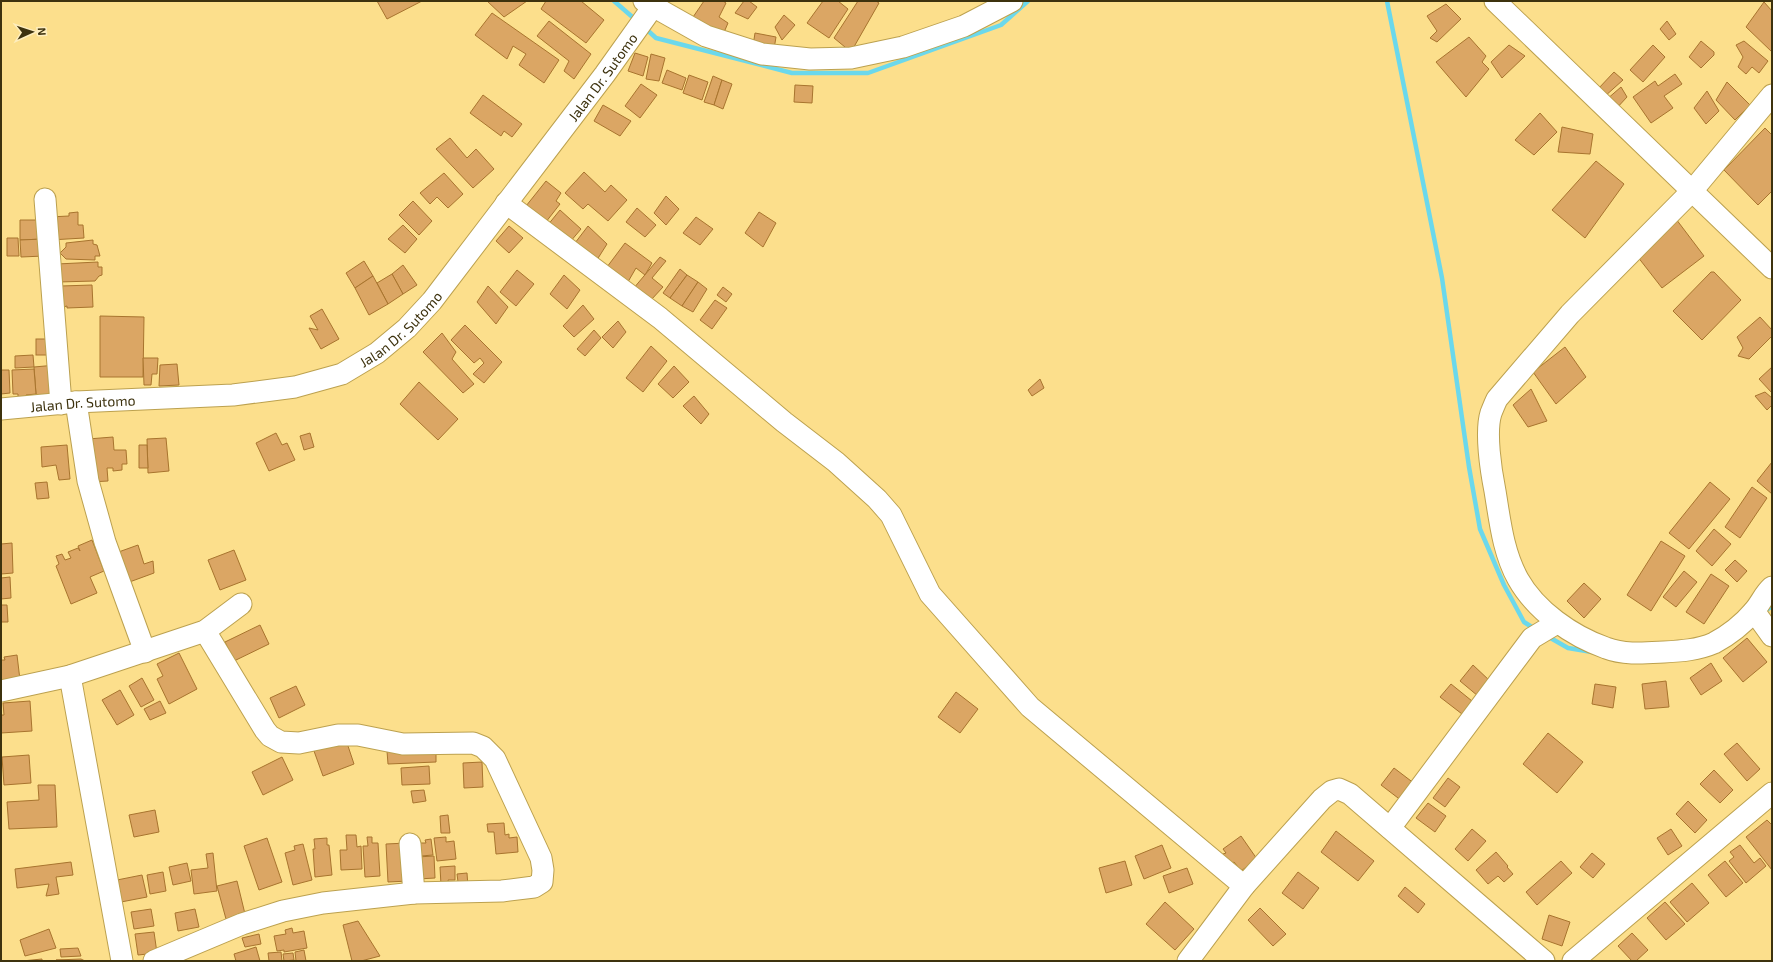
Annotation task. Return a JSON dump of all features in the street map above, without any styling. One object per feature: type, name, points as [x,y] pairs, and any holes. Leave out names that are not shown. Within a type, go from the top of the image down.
[{"type":"street","points":[[652,4],[706,36],[762,54],[810,59],[851,58],[903,47],[964,26],[1012,1]]},
{"type":"street","points":[[1495,1],[1772,268]]},
{"type":"street","name":"Jalan Dr. Sutomo","points":[[1,408],[68,403],[233,395],[295,387],[342,374],[378,353],[407,328],[432,301],[622,51],[652,4]]},
{"type":"street","points":[[1772,96],[1692,191],[1570,314],[1497,399],[1491,414],[1489,429],[1492,471],[1502,535],[1509,561],[1546,629],[1607,649],[1636,653],[1686,651],[1713,643],[1732,633],[1756,613],[1764,594],[1772,587]]},
{"type":"street","points":[[45,199],[68,403],[101,526],[145,652]]},
{"type":"street","points":[[506,203],[660,318],[778,417],[836,462],[891,515],[930,594],[1030,707],[1244,886]]},
{"type":"street","points":[[1,691],[70,676],[145,652],[205,630],[241,604]]},
{"type":"street","points":[[1756,613],[1772,636]]},
{"type":"street","points":[[1390,828],[1546,629]]},
{"type":"street","points":[[154,961],[242,924],[284,911],[323,903],[414,893],[502,891],[534,887],[542,882],[543,870],[541,858],[495,759],[484,747],[473,743],[403,744],[358,735],[338,735],[299,743],[281,742],[270,736],[265,730],[205,630]]},
{"type":"street","points":[[70,676],[122,961]]},
{"type":"street","points":[[1188,961],[1244,886],[1322,799],[1332,791],[1340,789],[1350,794],[1544,961]]},
{"type":"street","points":[[1573,961],[1772,793]]},
{"type":"street","points":[[410,844],[414,893]]},
{"type":"building","points":[[377,1],[422,1],[387,19]]},
{"type":"building","points":[[487,1],[527,1],[504,17]]},
{"type":"building","points":[[546,1],[581,1],[604,20],[586,43],[541,9]]},
{"type":"building","points":[[704,1],[723,1],[726,3],[719,17],[728,23],[722,37],[691,20]]},
{"type":"building","points":[[744,1],[749,1],[757,7],[748,19],[735,13]]},
{"type":"building","points":[[823,1],[838,1],[848,9],[829,38],[807,23]]},
{"type":"building","points":[[858,1],[876,1],[879,3],[851,52],[834,38]]},
{"type":"building","points":[[1764,2],[1772,11],[1772,52],[1746,27]]},
{"type":"building","points":[[1446,4],[1461,19],[1437,42],[1430,38],[1437,31],[1427,16]]},
{"type":"building","points":[[492,13],[559,60],[544,83],[519,65],[526,54],[513,46],[507,59],[475,35]]},
{"type":"building","points":[[784,15],[795,25],[782,40],[775,27]]},
{"type":"building","points":[[549,21],[591,54],[574,79],[564,71],[569,61],[537,36]]},
{"type":"building","points":[[1667,21],[1676,34],[1669,40],[1660,29]]},
{"type":"building","points":[[755,33],[776,37],[774,49],[753,46]]},
{"type":"building","points":[[1469,37],[1486,56],[1482,62],[1489,69],[1466,97],[1436,62]]},
{"type":"building","points":[[1701,41],[1714,52],[1714,55],[1701,68],[1689,57]]},
{"type":"building","points":[[1744,41],[1768,61],[1759,73],[1752,67],[1746,74],[1738,67],[1743,57],[1736,45]]},
{"type":"building","points":[[1509,45],[1525,56],[1502,78],[1491,62]]},
{"type":"building","points":[[1653,45],[1665,57],[1643,82],[1630,70]]},
{"type":"building","points":[[635,53],[648,57],[643,76],[628,71]]},
{"type":"building","points":[[651,54],[665,58],[659,81],[646,79]]},
{"type":"building","points":[[667,70],[686,78],[682,90],[662,83]]},
{"type":"building","points":[[1614,72],[1623,80],[1604,97],[1598,89]]},
{"type":"building","points":[[1675,74],[1682,84],[1664,96],[1673,108],[1651,123],[1633,97],[1655,81],[1658,86]]},
{"type":"building","points":[[689,75],[708,82],[702,100],[683,93]]},
{"type":"building","points":[[713,76],[722,80],[714,105],[704,102]]},
{"type":"building","points":[[722,80],[732,84],[723,109],[714,105]]},
{"type":"building","points":[[1727,82],[1750,105],[1735,120],[1716,100]]},
{"type":"building","points":[[641,84],[657,95],[640,118],[625,106]]},
{"type":"building","points":[[795,85],[813,86],[812,103],[794,102]]},
{"type":"building","points":[[1621,87],[1627,97],[1615,110],[1606,100]]},
{"type":"building","points":[[1707,91],[1719,111],[1706,124],[1694,108]]},
{"type":"building","points":[[483,95],[522,124],[512,137],[504,131],[501,136],[470,113]]},
{"type":"building","points":[[603,105],[631,121],[620,136],[594,121]]},
{"type":"building","points":[[1540,113],[1557,132],[1534,155],[1515,140]]},
{"type":"building","points":[[1562,127],[1593,134],[1590,154],[1558,152]]},
{"type":"building","points":[[1765,128],[1772,135],[1772,191],[1758,205],[1724,170]]},
{"type":"building","points":[[450,138],[467,158],[476,149],[494,169],[473,188],[436,149]]},
{"type":"building","points":[[1596,161],[1624,184],[1585,238],[1552,210]]},
{"type":"building","points":[[584,172],[605,192],[611,185],[627,200],[608,221],[588,204],[583,209],[565,193]]},
{"type":"building","points":[[444,173],[463,194],[448,208],[437,197],[430,204],[420,193]]},
{"type":"building","points":[[546,181],[561,193],[556,201],[560,204],[542,227],[522,211]]},
{"type":"building","points":[[666,196],[679,209],[666,225],[654,213]]},
{"type":"building","points":[[413,201],[432,221],[419,235],[399,215]]},
{"type":"building","points":[[637,208],[656,225],[645,237],[626,222]]},
{"type":"building","points":[[560,210],[581,229],[570,242],[547,226]]},
{"type":"building","points":[[78,212],[78,225],[83,225],[84,238],[50,240],[49,217],[69,216],[69,213]]},
{"type":"building","points":[[759,212],[776,223],[763,247],[745,233]]},
{"type":"building","points":[[696,217],[713,229],[700,245],[683,233]]},
{"type":"building","points":[[1676,219],[1704,256],[1662,288],[1634,252]]},
{"type":"building","points":[[20,220],[42,220],[43,239],[20,240]]},
{"type":"building","points":[[403,225],[417,239],[405,253],[388,239]]},
{"type":"building","points":[[509,226],[523,238],[509,253],[496,241]]},
{"type":"building","points":[[588,226],[607,244],[595,263],[575,243]]},
{"type":"building","points":[[7,238],[18,238],[19,256],[7,256]]},
{"type":"building","points":[[43,239],[44,256],[21,257],[20,240]]},
{"type":"building","points":[[93,240],[93,244],[97,245],[100,256],[95,256],[95,260],[66,259],[60,253],[66,247],[66,243]]},
{"type":"building","points":[[625,243],[652,263],[645,275],[636,268],[625,287],[604,271]]},
{"type":"building","points":[[660,257],[666,261],[652,278],[663,287],[651,300],[633,289]]},
{"type":"building","points":[[364,261],[373,276],[355,288],[346,273]]},
{"type":"building","points":[[98,262],[98,267],[102,267],[102,275],[95,281],[58,282],[57,264]]},
{"type":"building","points":[[403,265],[417,285],[403,294],[392,274]]},
{"type":"building","points":[[680,269],[687,275],[670,298],[663,293]]},
{"type":"building","points":[[517,270],[534,284],[516,306],[500,292]]},
{"type":"building","points":[[1711,272],[1714,272],[1741,300],[1702,340],[1673,311]]},
{"type":"building","points":[[392,274],[403,294],[388,304],[377,283]]},
{"type":"building","points":[[564,275],[580,290],[567,309],[550,294]]},
{"type":"building","points":[[687,275],[698,282],[682,306],[670,298]]},
{"type":"building","points":[[373,276],[388,304],[369,315],[355,288]]},
{"type":"building","points":[[698,282],[707,289],[693,312],[682,306]]},
{"type":"building","points":[[92,285],[93,307],[63,307],[61,286]]},
{"type":"building","points":[[488,286],[508,307],[496,324],[477,302]]},
{"type":"building","points":[[723,287],[732,294],[726,302],[717,295]]},
{"type":"building","points":[[715,300],[727,308],[712,329],[700,320]]},
{"type":"building","points":[[583,305],[594,319],[574,337],[563,326]]},
{"type":"building","points":[[322,309],[339,339],[321,349],[309,328],[318,330],[310,316]]},
{"type":"building","points":[[100,316],[144,317],[143,377],[100,377]]},
{"type":"building","points":[[1760,317],[1772,330],[1772,336],[1749,359],[1738,356],[1743,348],[1737,337]]},
{"type":"building","points":[[618,321],[626,332],[613,348],[602,337]]},
{"type":"building","points":[[465,325],[502,362],[484,383],[473,374],[484,363],[480,358],[474,363],[451,340]]},
{"type":"building","points":[[594,330],[601,338],[585,356],[577,349]]},
{"type":"building","points":[[442,333],[456,352],[452,359],[474,384],[463,393],[423,352]]},
{"type":"building","points":[[36,339],[48,339],[48,355],[36,355]]},
{"type":"building","points":[[651,346],[667,361],[643,392],[626,378]]},
{"type":"building","points":[[1565,347],[1586,377],[1556,404],[1533,372]]},
{"type":"building","points":[[33,355],[34,367],[15,368],[15,356]]},
{"type":"building","points":[[143,358],[158,358],[157,374],[152,374],[151,385],[144,385]]},
{"type":"building","points":[[177,364],[179,385],[159,386],[160,365]]},
{"type":"building","points":[[56,365],[60,402],[39,404],[36,394],[34,367]]},
{"type":"building","points":[[674,366],[689,382],[673,398],[658,384]]},
{"type":"building","points":[[1772,367],[1772,393],[1759,379]]},
{"type":"building","points":[[34,369],[36,394],[26,395],[26,402],[18,402],[18,394],[13,394],[12,370]]},
{"type":"building","points":[[1,370],[9,370],[10,393],[1,394]]},
{"type":"building","points":[[1040,379],[1044,388],[1032,396],[1028,390]]},
{"type":"building","points":[[419,382],[458,419],[438,440],[400,404]]},
{"type":"building","points":[[1531,389],[1547,421],[1528,427],[1513,405]]},
{"type":"building","points":[[1765,392],[1772,398],[1772,405],[1767,410],[1755,396]]},
{"type":"building","points":[[694,396],[709,414],[701,424],[683,406]]},
{"type":"building","points":[[276,433],[282,445],[287,443],[295,460],[269,471],[256,443]]},
{"type":"building","points":[[310,433],[314,447],[304,450],[300,436]]},
{"type":"building","points":[[113,437],[114,450],[126,450],[127,464],[122,464],[122,470],[113,471],[113,468],[107,468],[108,481],[90,482],[88,439]]},
{"type":"building","points":[[166,438],[169,471],[148,473],[147,439]]},
{"type":"building","points":[[67,445],[70,479],[59,480],[56,465],[42,467],[41,447]]},
{"type":"building","points":[[139,445],[147,445],[148,468],[139,468]]},
{"type":"building","points":[[1772,462],[1772,494],[1757,481]]},
{"type":"building","points":[[47,482],[49,498],[37,499],[35,483]]},
{"type":"building","points":[[1710,482],[1730,499],[1689,549],[1669,533]]},
{"type":"building","points":[[1752,487],[1767,498],[1740,538],[1725,527]]},
{"type":"building","points":[[1714,529],[1731,544],[1712,566],[1696,551]]},
{"type":"building","points":[[92,540],[104,571],[90,577],[97,593],[71,604],[56,566],[59,564],[56,556],[62,554],[65,560],[71,558],[68,552],[78,548],[80,551],[78,546]]},
{"type":"building","points":[[1661,541],[1685,556],[1651,611],[1627,595]]},
{"type":"building","points":[[12,543],[13,573],[1,574],[1,544]]},
{"type":"building","points":[[138,545],[144,564],[153,561],[154,573],[124,584],[113,554]]},
{"type":"building","points":[[234,550],[246,580],[220,590],[208,560]]},
{"type":"building","points":[[1735,560],[1747,571],[1737,582],[1725,570]]},
{"type":"building","points":[[1684,571],[1697,582],[1676,607],[1663,597]]},
{"type":"building","points":[[1711,574],[1729,586],[1704,624],[1686,612]]},
{"type":"building","points":[[10,577],[11,598],[1,599],[1,578]]},
{"type":"building","points":[[1584,583],[1601,599],[1584,618],[1567,601]]},
{"type":"building","points":[[1,605],[7,605],[8,622],[1,622]]},
{"type":"building","points":[[260,625],[269,644],[234,661],[225,642]]},
{"type":"building","points":[[1747,638],[1767,662],[1743,682],[1723,658]]},
{"type":"building","points":[[179,653],[197,689],[169,704],[157,679],[163,676],[157,664]]},
{"type":"building","points":[[17,655],[20,680],[1,682],[1,660],[5,660],[4,657]]},
{"type":"building","points":[[1711,663],[1722,681],[1701,695],[1690,678]]},
{"type":"building","points":[[1473,665],[1490,681],[1478,696],[1460,681]]},
{"type":"building","points":[[142,678],[154,700],[141,707],[129,686]]},
{"type":"building","points":[[1666,681],[1669,707],[1645,709],[1642,684]]},
{"type":"building","points":[[1451,684],[1472,701],[1462,714],[1440,697]]},
{"type":"building","points":[[1595,684],[1616,687],[1613,708],[1592,704]]},
{"type":"building","points":[[296,686],[305,705],[279,718],[270,698]]},
{"type":"building","points":[[120,690],[134,715],[117,725],[102,700]]},
{"type":"building","points":[[956,692],[978,709],[960,733],[938,717]]},
{"type":"building","points":[[30,701],[32,731],[1,733],[1,715],[4,715],[3,703]]},
{"type":"building","points":[[160,701],[166,713],[150,720],[144,709]]},
{"type":"building","points":[[1548,733],[1583,762],[1557,793],[1523,764]]},
{"type":"building","points":[[346,740],[354,764],[323,776],[314,751]]},
{"type":"building","points":[[1737,743],[1760,769],[1747,781],[1724,754]]},
{"type":"building","points":[[436,748],[436,762],[388,764],[387,751]]},
{"type":"building","points":[[29,755],[31,783],[4,785],[2,757]]},
{"type":"building","points":[[282,757],[293,780],[263,795],[252,772]]},
{"type":"building","points":[[482,762],[483,787],[464,788],[463,763]]},
{"type":"building","points":[[429,766],[430,784],[402,785],[401,768]]},
{"type":"building","points":[[1394,768],[1415,784],[1402,801],[1381,785]]},
{"type":"building","points":[[1714,770],[1733,790],[1720,803],[1700,784]]},
{"type":"building","points":[[1448,778],[1460,787],[1445,807],[1433,798]]},
{"type":"building","points":[[38,785],[55,785],[57,827],[9,829],[7,802],[39,800]]},
{"type":"building","points":[[424,790],[426,801],[413,803],[411,791]]},
{"type":"building","points":[[1688,801],[1707,820],[1695,833],[1676,814]]},
{"type":"building","points":[[1428,803],[1446,816],[1435,832],[1416,818]]},
{"type":"building","points":[[155,810],[159,832],[134,837],[129,815]]},
{"type":"building","points":[[448,815],[450,833],[441,833],[440,816]]},
{"type":"building","points":[[1767,820],[1772,825],[1772,870],[1746,837]]},
{"type":"building","points":[[504,823],[505,835],[509,834],[509,838],[517,837],[518,852],[496,854],[494,832],[488,832],[487,824]]},
{"type":"building","points":[[1472,829],[1486,841],[1468,861],[1455,849]]},
{"type":"building","points":[[1671,829],[1682,846],[1668,855],[1657,838]]},
{"type":"building","points":[[1336,831],[1374,861],[1358,881],[1321,852]]},
{"type":"building","points":[[346,835],[356,835],[357,847],[361,846],[362,869],[341,870],[340,850],[347,850]]},
{"type":"building","points":[[1241,836],[1257,859],[1241,871],[1234,862],[1231,864],[1223,854],[1226,853],[1223,849]]},
{"type":"building","points":[[367,837],[372,837],[372,843],[378,843],[380,876],[365,877],[363,846],[368,846]]},
{"type":"building","points":[[446,837],[446,842],[454,841],[456,859],[437,861],[434,838]]},
{"type":"building","points":[[267,838],[282,882],[259,890],[244,846]]},
{"type":"building","points":[[327,838],[332,875],[315,877],[313,849],[315,849],[314,839]]},
{"type":"building","points":[[431,839],[433,855],[421,856],[420,843],[426,843],[425,840]]},
{"type":"building","points":[[407,843],[409,881],[388,882],[386,844]]},
{"type":"building","points":[[303,844],[312,880],[293,885],[285,853],[295,850],[294,846]]},
{"type":"building","points":[[1162,845],[1171,868],[1144,879],[1135,856]]},
{"type":"building","points":[[1740,845],[1754,863],[1760,858],[1766,866],[1746,883],[1729,861],[1734,857],[1730,852]]},
{"type":"building","points":[[1496,852],[1513,874],[1504,882],[1498,876],[1488,884],[1476,870]]},
{"type":"building","points":[[213,853],[217,891],[194,894],[191,870],[208,868],[206,854]]},
{"type":"building","points":[[1592,853],[1605,864],[1593,878],[1580,867]]},
{"type":"building","points":[[434,856],[435,878],[418,879],[417,857]]},
{"type":"building","points":[[1125,861],[1132,885],[1106,893],[1099,868]]},
{"type":"building","points":[[1561,861],[1572,873],[1537,905],[1526,892]]},
{"type":"building","points":[[1725,861],[1743,883],[1726,897],[1708,875]]},
{"type":"building","points":[[71,862],[73,875],[56,877],[59,894],[46,896],[49,884],[17,888],[15,869]]},
{"type":"building","points":[[187,863],[191,881],[173,885],[169,867]]},
{"type":"building","points":[[455,866],[455,880],[448,880],[449,885],[441,885],[440,867]]},
{"type":"building","points":[[1187,868],[1193,884],[1169,893],[1163,876]]},
{"type":"building","points":[[163,872],[166,891],[150,894],[147,875]]},
{"type":"building","points":[[1298,872],[1319,888],[1303,909],[1282,893]]},
{"type":"building","points":[[467,873],[468,887],[458,882],[457,874]]},
{"type":"building","points":[[142,875],[147,897],[121,902],[117,880]]},
{"type":"building","points":[[237,881],[245,914],[226,919],[217,886]]},
{"type":"building","points":[[1692,883],[1709,903],[1687,922],[1670,902]]},
{"type":"building","points":[[1405,887],[1425,904],[1418,913],[1398,896]]},
{"type":"building","points":[[1165,902],[1194,929],[1175,950],[1146,924]]},
{"type":"building","points":[[1665,902],[1685,924],[1666,940],[1647,918]]},
{"type":"building","points":[[1260,908],[1286,934],[1273,946],[1248,920]]},
{"type":"building","points":[[151,909],[154,926],[134,929],[131,912]]},
{"type":"building","points":[[195,909],[199,927],[178,931],[175,913]]},
{"type":"building","points":[[1549,915],[1570,922],[1562,946],[1542,939]]},
{"type":"building","points":[[358,921],[380,956],[361,961],[352,961],[343,925]]},
{"type":"building","points":[[292,928],[293,933],[304,931],[307,948],[284,952],[284,950],[277,951],[274,936],[286,934],[285,930]]},
{"type":"building","points":[[49,929],[56,948],[25,956],[20,940]]},
{"type":"building","points":[[154,932],[157,953],[138,955],[135,934]]},
{"type":"building","points":[[1632,933],[1648,950],[1636,961],[1632,961],[1618,946]]},
{"type":"building","points":[[259,934],[261,944],[245,947],[242,938]]},
{"type":"building","points":[[256,947],[260,961],[236,961],[234,954]]},
{"type":"building","points":[[78,948],[81,956],[61,957],[60,949]]},
{"type":"building","points":[[304,950],[306,961],[296,961],[295,952]]},
{"type":"building","points":[[281,952],[282,961],[269,961],[268,953]]},
{"type":"building","points":[[293,953],[294,960],[284,961],[283,954]]},
{"type":"building","points":[[42,959],[42,961],[22,961]]},
{"type":"building","points":[[81,959],[85,961],[56,960]]},
{"type":"waterway","points":[[614,1],[637,21]]},
{"type":"waterway","points":[[645,28],[656,38],[792,73],[868,73],[1001,25],[1028,1]]},
{"type":"waterway","points":[[1387,1],[1442,278],[1469,467],[1480,529],[1504,585],[1524,622],[1535,629]]},
{"type":"waterway","points":[[1764,612],[1772,606]]},
{"type":"waterway","points":[[1547,636],[1568,648],[1592,652]]}]
